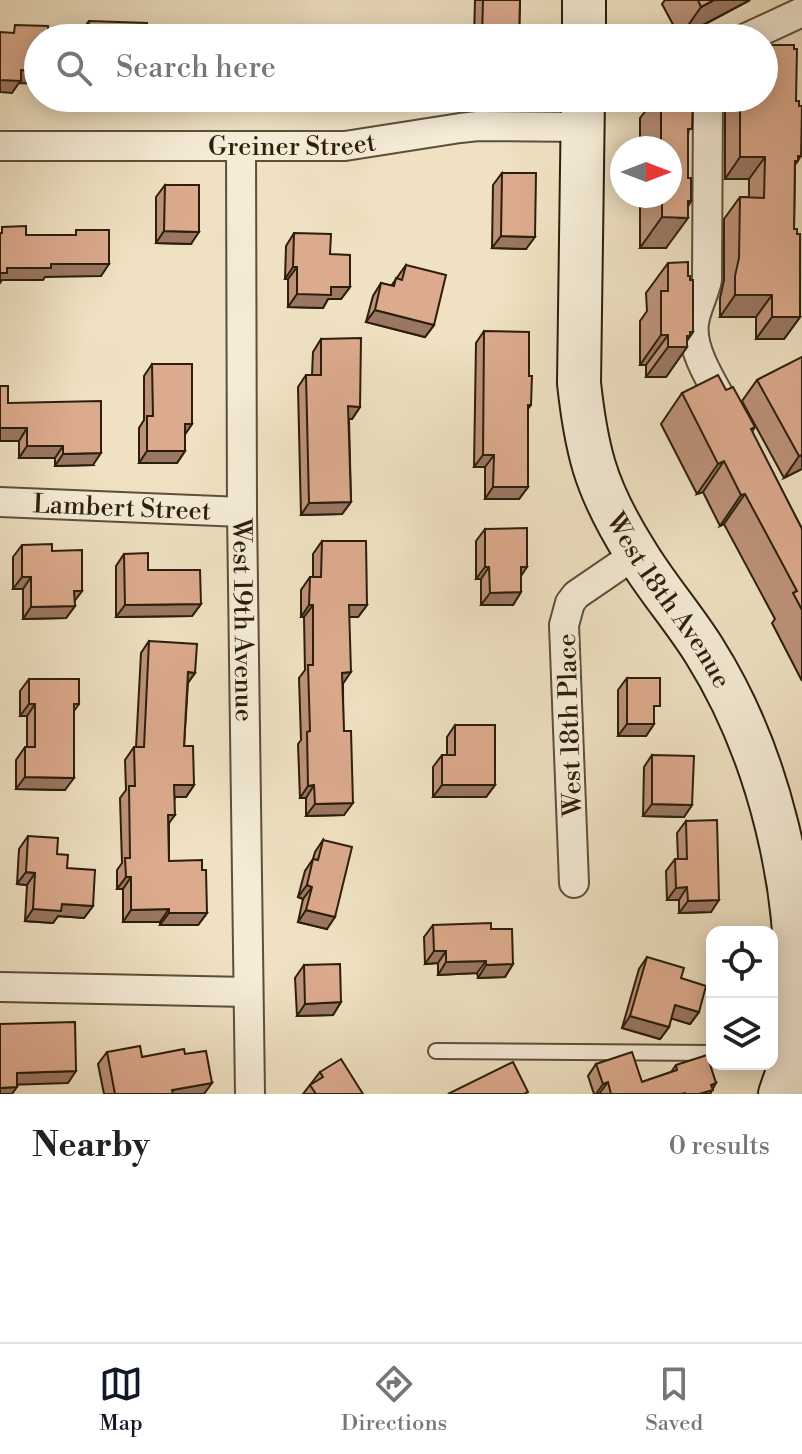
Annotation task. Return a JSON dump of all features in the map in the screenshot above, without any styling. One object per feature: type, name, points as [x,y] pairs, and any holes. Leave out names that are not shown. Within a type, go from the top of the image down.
[{"type":"main road","points":[[584,0],[584,24]]},
{"type":"main road","name":"West 18th Avenue","points":[[583,113],[579,383],[583,422],[594,467],[613,513],[636,554],[705,653],[726,689],[756,760],[776,820],[795,927],[796,989],[780,1072]]},
{"type":"street","points":[[776,24],[802,12]]},
{"type":"street","points":[[708,112],[707,280],[693,330],[703,366],[741,435]]},
{"type":"street","name":"Greiner Street","points":[[0,146],[345,146],[442,130],[583,113]]},
{"type":"street","name":"West 19th Avenue","points":[[241,146],[242,512],[250,1094]]},
{"type":"street","name":"Lambert Street","points":[[0,502],[242,512]]},
{"type":"street","name":"West 18th Place","points":[[574,883],[566,613],[576,595],[636,554]]},
{"type":"street","points":[[0,987],[248,992]]},
{"type":"lane","points":[[436,1051],[706,1053]]},
{"type":"building","points":[[483,0],[520,0],[519,24],[482,24]]},
{"type":"building","points":[[698,0],[714,0],[701,7]]},
{"type":"building","points":[[89,21],[147,23],[147,24],[89,24]]},
{"type":"building","points":[[15,25],[24,25],[24,70],[21,70],[21,81],[0,80],[0,32],[14,33]]},
{"type":"building","points":[[778,45],[794,45],[797,49],[796,101],[802,106],[801,156],[795,161],[794,229],[800,234],[800,317],[772,317],[772,295],[735,295],[740,197],[764,198],[765,157],[740,157],[740,112],[778,112]]},
{"type":"building","points":[[661,112],[693,112],[692,129],[688,129],[691,201],[688,201],[688,218],[662,217],[662,208],[682,208],[682,136],[661,136]]},
{"type":"building","points":[[502,173],[536,173],[535,237],[501,236]]},
{"type":"building","points":[[165,185],[199,185],[199,232],[164,231]]},
{"type":"building","points":[[26,226],[26,235],[76,235],[76,230],[109,230],[109,264],[51,264],[51,268],[7,268],[7,273],[0,273],[2,227]]},
{"type":"building","points":[[294,233],[331,234],[330,254],[350,255],[350,287],[331,287],[331,295],[297,294],[297,267],[293,267]]},
{"type":"building","points":[[688,262],[688,276],[693,280],[693,332],[687,336],[687,347],[668,347],[668,335],[661,335],[661,291],[668,291],[668,263]]},
{"type":"building","points":[[406,265],[446,275],[434,325],[375,310],[381,283],[394,286],[396,278],[402,280]]},
{"type":"building","points":[[484,331],[529,332],[529,376],[532,376],[531,405],[528,405],[528,487],[493,487],[494,455],[483,455]]},
{"type":"building","points":[[361,338],[360,407],[348,406],[351,502],[309,503],[306,375],[321,375],[321,339]]},
{"type":"building","points":[[802,357],[802,455],[799,456],[757,380]]},
{"type":"building","points":[[152,364],[192,364],[192,424],[185,424],[185,451],[147,451],[147,416],[153,416]]},
{"type":"building","points":[[718,375],[726,390],[733,387],[755,427],[751,429],[802,529],[802,610],[793,593],[797,591],[745,494],[741,495],[724,461],[718,464],[682,393]]},
{"type":"building","points":[[0,386],[8,386],[8,403],[101,401],[101,453],[63,454],[63,446],[27,446],[27,428],[0,428]]},
{"type":"building","points":[[527,528],[527,567],[521,567],[521,592],[490,593],[489,567],[485,567],[485,529]]},
{"type":"building","points":[[322,541],[366,541],[367,605],[349,605],[351,672],[342,673],[344,731],[351,731],[353,803],[315,804],[314,785],[308,786],[308,665],[313,665],[310,577],[321,577]]},
{"type":"building","points":[[52,544],[52,551],[82,550],[82,591],[74,591],[75,606],[31,607],[31,577],[22,577],[22,545]]},
{"type":"building","points":[[148,553],[148,570],[200,570],[201,604],[125,605],[124,554]]},
{"type":"building","points":[[149,641],[197,644],[195,673],[188,672],[184,746],[193,746],[194,785],[174,785],[175,815],[168,815],[169,861],[202,860],[202,870],[206,870],[207,913],[169,913],[169,909],[131,910],[131,877],[126,877],[125,858],[130,858],[129,786],[135,786],[134,747],[144,747]]},
{"type":"building","points":[[627,678],[660,678],[660,706],[654,706],[654,724],[627,724]]},
{"type":"building","points":[[29,679],[79,679],[79,704],[74,704],[74,778],[25,777],[25,747],[35,747],[35,704],[29,704]]},
{"type":"building","points":[[455,725],[495,725],[495,785],[442,785],[442,755],[455,755]]},
{"type":"building","points":[[652,755],[694,756],[692,805],[652,804]]},
{"type":"building","points":[[717,820],[719,900],[688,901],[687,887],[676,888],[675,859],[687,859],[686,821]]},
{"type":"building","points":[[28,836],[58,838],[57,854],[68,855],[67,868],[95,870],[93,906],[62,904],[61,911],[33,909],[35,873],[26,872]]},
{"type":"building","points":[[323,840],[352,847],[335,917],[306,910],[312,887],[307,885],[313,859],[318,860]]},
{"type":"building","points":[[491,923],[491,929],[512,929],[513,964],[446,962],[446,951],[434,951],[433,925]]},
{"type":"building","points":[[647,957],[684,968],[681,978],[706,986],[699,1012],[675,1005],[669,1027],[630,1016]]},
{"type":"building","points":[[340,964],[341,1002],[305,1004],[304,965]]},
{"type":"building","points":[[75,1022],[76,1071],[17,1073],[17,1087],[0,1088],[0,1024]]},
{"type":"building","points":[[140,1046],[142,1057],[184,1049],[185,1054],[206,1051],[212,1083],[172,1090],[173,1094],[115,1094],[107,1052]]},
{"type":"building","points":[[632,1052],[642,1082],[677,1070],[676,1065],[706,1055],[706,1070],[712,1070],[716,1083],[711,1085],[713,1090],[699,1094],[611,1094],[608,1082],[603,1084],[596,1064]]},
{"type":"building","points":[[341,1059],[363,1094],[316,1094],[310,1085],[323,1077],[320,1072]]},
{"type":"building","points":[[513,1062],[528,1092],[524,1094],[448,1094]]}]
